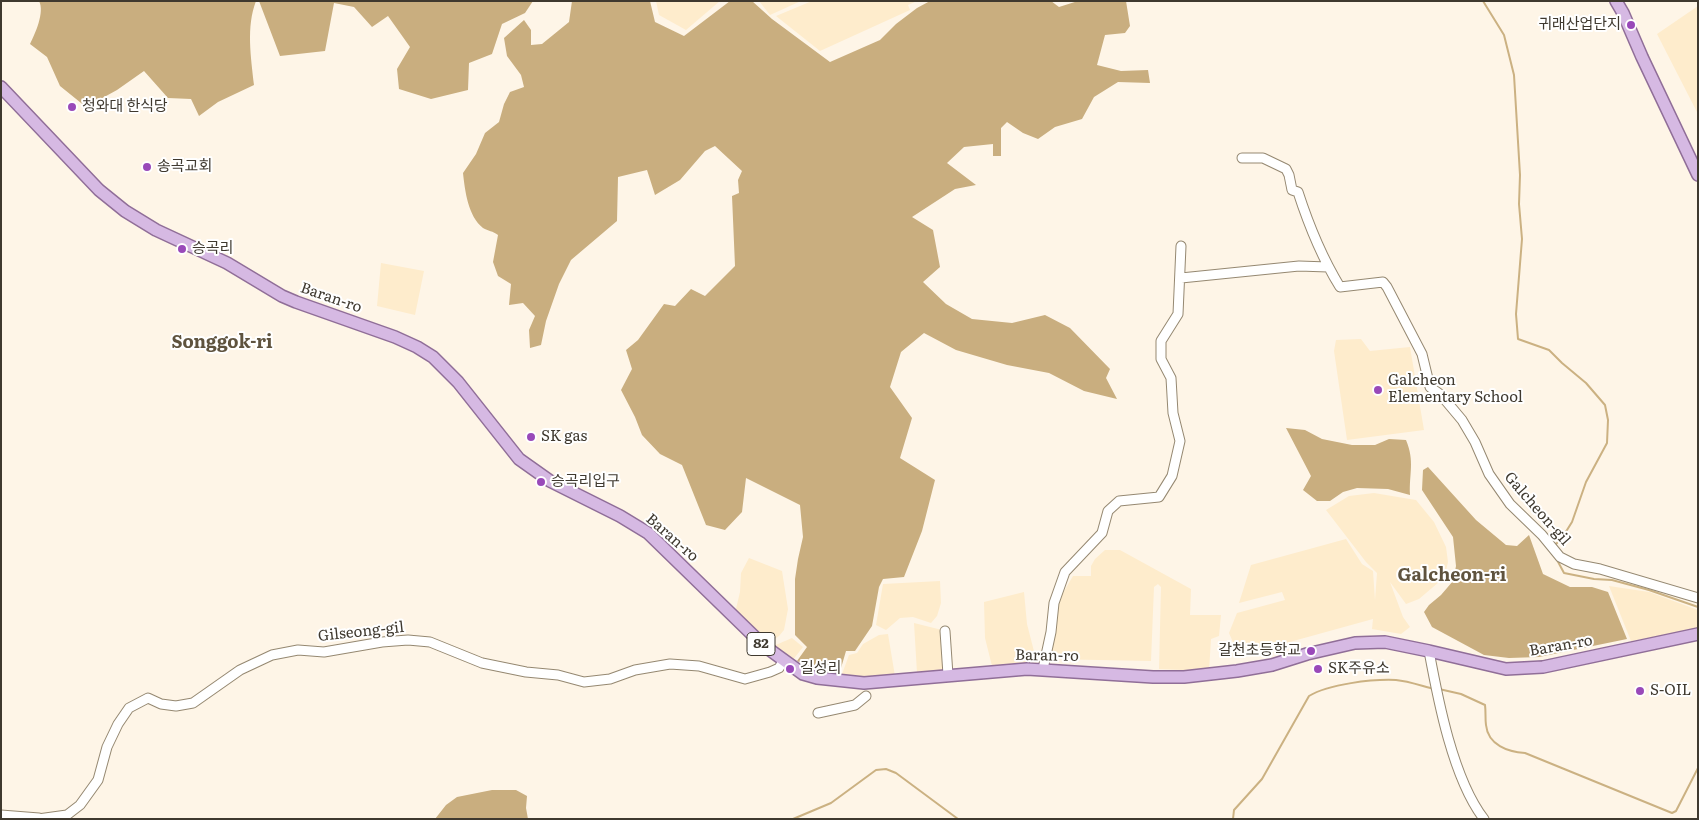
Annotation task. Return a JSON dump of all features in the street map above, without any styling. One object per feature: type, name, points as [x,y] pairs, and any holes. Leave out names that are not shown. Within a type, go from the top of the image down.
[{"type":"main road","points":[[1616,1],[1698,176]]},
{"type":"main road","name":"Baran-ro","points":[[1,87],[99,190],[131,216],[156,230],[227,263],[282,296],[395,337],[433,357],[458,382],[519,460],[550,481],[620,516],[648,533],[762,646],[803,674],[818,678],[864,683],[1027,669],[1184,677],[1272,665],[1307,654],[1355,643],[1385,642],[1429,650],[1506,669],[1543,666],[1698,634]]},
{"type":"street","name":"Galcheon-gil","points":[[1242,158],[1263,158],[1286,169],[1292,190],[1298,192],[1309,226],[1328,267],[1340,287],[1383,282],[1387,287],[1422,354],[1430,387],[1441,395],[1462,420],[1475,442],[1489,474],[1510,504],[1542,536],[1560,558],[1574,564],[1608,571],[1698,598]]},
{"type":"street","points":[[1043,670],[1051,632],[1054,603],[1065,572],[1102,533],[1108,511],[1119,501],[1159,497],[1172,476],[1180,441],[1173,413],[1171,378],[1161,359],[1161,341],[1178,314],[1181,246]]},
{"type":"street","points":[[1181,278],[1298,266],[1328,267]]},
{"type":"street","points":[[945,631],[948,676]]},
{"type":"street","name":"Gilseong-gil","points":[[1,815],[39,818],[67,815],[80,805],[98,780],[106,747],[129,708],[148,698],[161,704],[176,706],[193,702],[240,670],[272,655],[298,650],[324,652],[382,642],[408,640],[430,642],[482,663],[526,672],[558,675],[584,682],[610,679],[635,670],[670,664],[699,666],[745,678],[779,668],[784,660]]},
{"type":"street","points":[[1429,650],[1445,726],[1458,766],[1474,805],[1484,819]]},
{"type":"street","points":[[818,713],[855,706],[866,696]]},
{"type":"shaded area","points":[[39,1],[256,1],[250,32],[254,85],[218,102],[199,116],[191,99],[168,98],[144,71],[117,90],[86,107],[60,86],[47,57],[30,44],[40,17],[41,6]]},
{"type":"shaded area","points":[[259,1],[533,1],[525,13],[502,24],[492,54],[469,63],[468,90],[431,99],[399,89],[397,69],[410,47],[388,16],[372,27],[354,7],[334,3],[325,51],[280,56]]},
{"type":"shaded area","points":[[572,1],[650,1],[655,22],[684,36],[730,1],[752,1],[772,19],[830,62],[880,40],[896,24],[930,1],[1051,1],[1059,7],[1078,1],[1126,1],[1130,26],[1125,33],[1105,35],[1097,65],[1121,71],[1148,70],[1150,83],[1118,82],[1094,97],[1082,119],[1055,127],[1038,139],[1023,133],[1007,122],[1001,128],[1001,156],[993,156],[993,144],[964,147],[947,163],[976,185],[955,189],[912,217],[933,230],[940,267],[923,282],[946,304],[972,319],[1012,323],[1045,315],[1070,328],[1110,369],[1106,378],[1117,399],[1084,391],[1049,373],[1007,365],[956,350],[924,333],[901,352],[890,387],[912,418],[900,458],[935,480],[922,531],[904,577],[883,579],[879,587],[872,626],[855,651],[846,651],[839,675],[822,673],[797,661],[807,647],[795,635],[795,579],[803,537],[800,505],[746,478],[742,512],[725,530],[706,525],[682,465],[660,454],[642,435],[621,390],[632,369],[626,350],[638,340],[664,304],[675,306],[691,289],[705,296],[735,266],[732,196],[739,193],[738,180],[742,171],[715,146],[705,151],[680,180],[655,195],[647,170],[618,177],[617,221],[571,260],[559,284],[546,321],[541,345],[530,348],[529,330],[535,316],[523,303],[509,305],[511,284],[498,276],[493,262],[498,235],[483,228],[471,210],[466,195],[463,173],[476,154],[485,133],[499,122],[504,104],[510,92],[524,87],[521,75],[507,56],[504,38],[524,20],[531,30],[531,45],[542,44],[569,22]]},
{"type":"shaded area","points":[[656,1],[720,1],[686,30],[659,15]]},
{"type":"shaded area","points":[[759,1],[801,1],[770,15]]},
{"type":"shaded area","points":[[812,1],[917,1],[908,5],[910,10],[820,51],[776,16]]},
{"type":"shaded area","points":[[1698,6],[1698,114],[1657,34]]},
{"type":"shaded area","points":[[381,263],[424,271],[415,315],[377,306]]},
{"type":"shaded area","name":"Galcheon Elementary School","points":[[1361,339],[1370,351],[1410,347],[1424,430],[1347,440],[1334,351],[1336,340]]},
{"type":"shaded area","points":[[1286,428],[1305,430],[1322,439],[1352,445],[1375,445],[1389,439],[1406,440],[1411,461],[1410,495],[1388,489],[1357,488],[1343,492],[1330,501],[1317,501],[1303,490],[1311,476]]},
{"type":"shaded area","points":[[1428,467],[1476,520],[1506,545],[1517,546],[1529,535],[1543,574],[1570,587],[1592,587],[1608,592],[1627,639],[1539,657],[1509,658],[1484,655],[1432,627],[1424,612],[1453,581],[1456,566],[1453,537],[1422,490],[1423,470]]},
{"type":"shaded area","points":[[1374,493],[1416,500],[1434,522],[1446,547],[1448,562],[1445,575],[1419,599],[1406,604],[1390,582],[1403,617],[1410,627],[1401,634],[1372,629],[1373,619],[1239,656],[1229,633],[1237,613],[1285,600],[1282,592],[1239,603],[1251,565],[1346,539],[1362,564],[1373,571],[1375,600],[1377,573],[1366,562],[1326,510],[1349,496]]},
{"type":"shaded area","points":[[1105,550],[1120,550],[1191,589],[1190,615],[1221,615],[1219,636],[1211,639],[1209,671],[1159,669],[1161,587],[1158,584],[1154,587],[1151,661],[1047,659],[1060,598],[1073,576],[1091,576],[1091,566],[1095,559]]},
{"type":"shaded area","points":[[749,558],[782,571],[788,609],[784,630],[770,642],[763,644],[735,613],[740,592],[741,573]]},
{"type":"shaded area","points":[[940,581],[941,603],[937,616],[931,623],[913,617],[900,618],[886,630],[876,625],[883,584]]},
{"type":"shaded area","points":[[1609,586],[1649,592],[1698,610],[1698,629],[1631,641]]},
{"type":"shaded area","points":[[1024,592],[1027,624],[1037,663],[992,666],[985,638],[984,602]]},
{"type":"shaded area","points":[[914,623],[942,630],[942,671],[917,673]]},
{"type":"shaded area","points":[[888,634],[895,676],[841,677],[849,655],[857,653],[863,644],[879,635]]},
{"type":"shaded area","points":[[792,638],[803,647],[792,661],[771,647]]},
{"type":"shaded area","points":[[492,790],[516,790],[527,796],[526,808],[528,819],[435,819],[446,805],[457,797]]},
{"type":"waterway","points":[[1483,1],[1504,35],[1514,75],[1522,239],[1516,314],[1518,339],[1549,350],[1586,383],[1605,405],[1608,420],[1607,443],[1586,482],[1572,522],[1562,538],[1554,546]]},
{"type":"waterway","points":[[1556,558],[1564,573],[1594,579],[1612,580],[1649,590],[1698,607]]},
{"type":"waterway","points":[[1233,819],[1234,810],[1262,779],[1309,696],[1339,685],[1375,680],[1410,682],[1434,689]]},
{"type":"waterway","points":[[1439,689],[1461,694],[1485,705],[1488,732],[1491,738],[1500,746],[1512,751],[1525,753],[1672,813],[1676,811],[1698,768]]},
{"type":"waterway","points":[[793,819],[831,803],[876,770],[886,769],[896,773],[958,819]]},
{"type":"place","name":"귀래산업단지","points":[[1631,25]]},
{"type":"place","name":"청와대 한식당","points":[[72,107]]},
{"type":"place","name":"송곡교회","points":[[147,167]]},
{"type":"place","name":"승곡리","points":[[182,249]]},
{"type":"place","name":"Galcheon Elementary School","points":[[1378,390]]},
{"type":"place","name":"SK gas","points":[[531,437]]},
{"type":"place","name":"승곡리입구","points":[[541,482]]},
{"type":"place","name":"갈천초등학교","points":[[1311,651]]},
{"type":"place","name":"길성리","points":[[790,669]]},
{"type":"place","name":"SK주유소","points":[[1318,669]]},
{"type":"place","name":"S-OIL","points":[[1640,691]]},
{"type":"district","name":"Songgok-ri","points":[[222,343]]},
{"type":"district","name":"Galcheon-ri","points":[[1452,576]]}]
